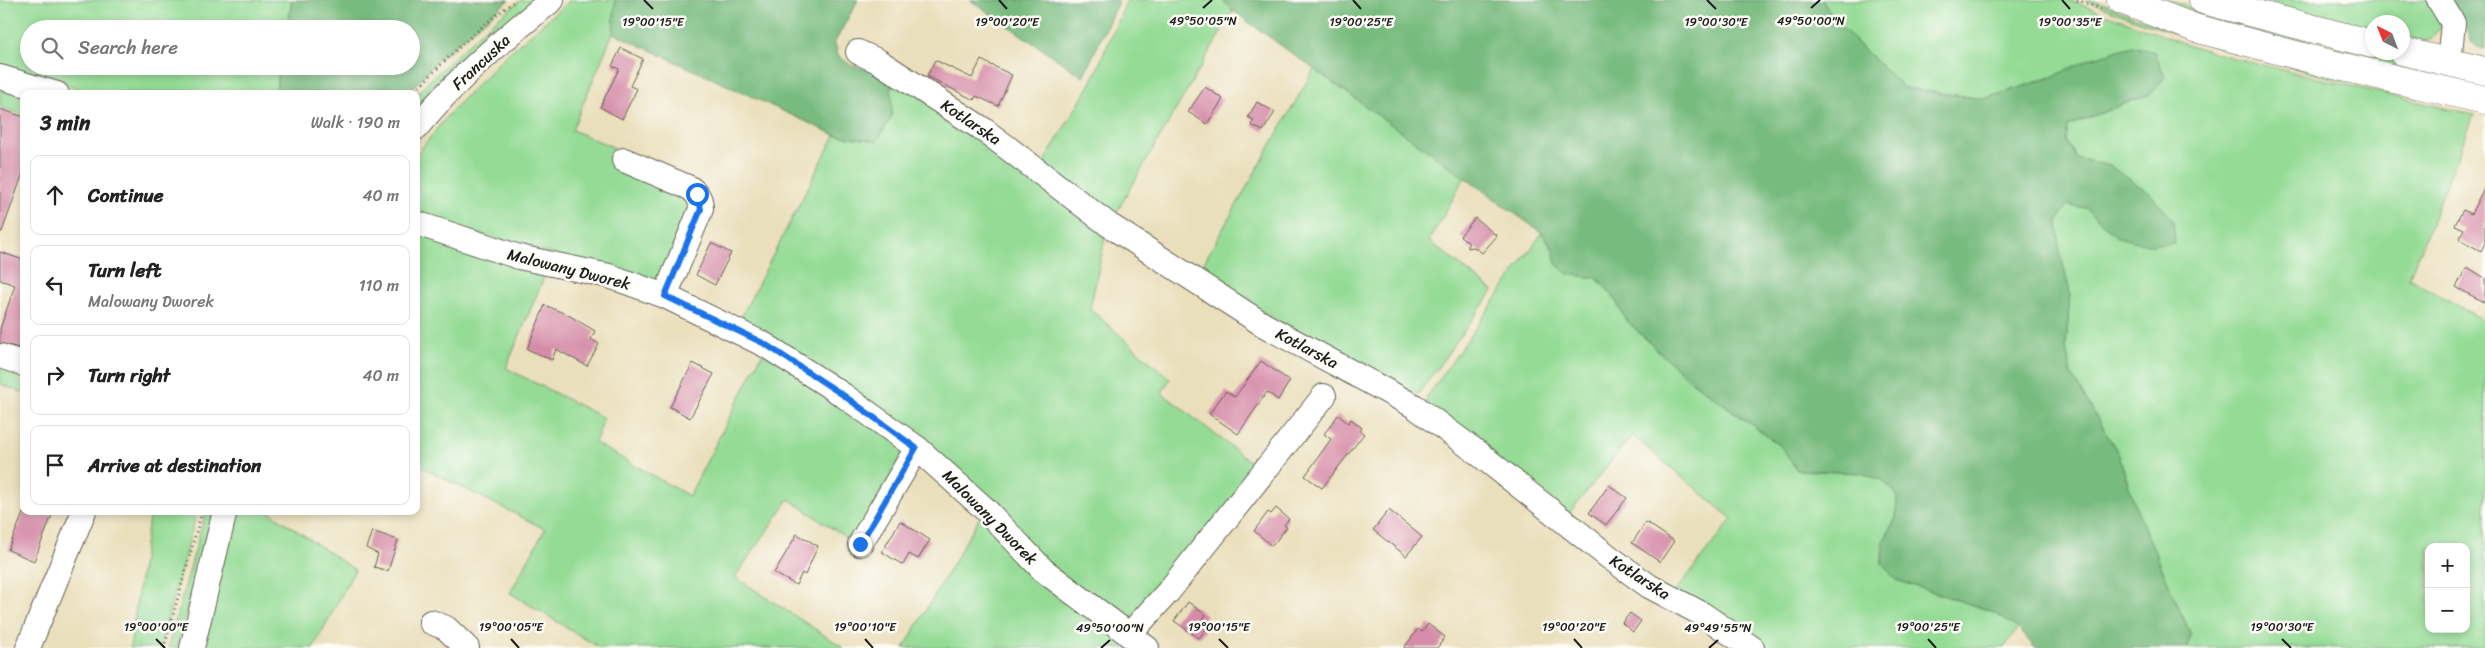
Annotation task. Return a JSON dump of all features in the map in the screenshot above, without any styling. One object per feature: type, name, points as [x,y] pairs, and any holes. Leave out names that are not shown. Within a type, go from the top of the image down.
[{"type":"main road","points":[[2121,0],[2204,30],[2322,62],[2485,100]]},
{"type":"main road","points":[[2203,0],[2365,42]]},
{"type":"main road","points":[[2410,53],[2485,71]]},
{"type":"street","name":"Francuska","points":[[420,124],[504,39],[552,0]]},
{"type":"street","points":[[2439,0],[2453,23],[2454,31],[2449,62]]},
{"type":"street","name":"Kotlarska","points":[[858,52],[878,61],[984,130],[1109,225],[1264,325],[1414,406],[1478,453],[1609,558],[1649,586],[1702,614],[1752,648]]},
{"type":"street","points":[[0,77],[44,90]]},
{"type":"street","points":[[624,160],[690,188],[697,194],[701,202],[701,209],[665,296]]},
{"type":"street","name":"Malowany Dworek","points":[[420,224],[494,250],[609,276],[665,296],[765,344],[843,395],[916,448],[986,510],[1043,570],[1138,641]]},
{"type":"street","points":[[0,356],[20,363]]},
{"type":"street","points":[[1138,641],[1168,592],[1324,396]]},
{"type":"street","points":[[860,544],[916,448]]},
{"type":"street","points":[[28,648],[82,515]]},
{"type":"street","points":[[192,648],[224,515]]},
{"type":"street","points":[[431,622],[446,628],[467,648]]},
{"type":"path","points":[[417,90],[442,62],[483,25],[516,0]]},
{"type":"path","points":[[164,648],[201,515]]},
{"type":"green space","points":[[0,0],[292,0],[289,20],[20,20],[20,71],[0,65]]},
{"type":"green space","points":[[292,0],[509,0],[438,60],[411,90],[276,90],[278,75],[420,75],[420,20],[289,20]]},
{"type":"green space","points":[[521,0],[535,0],[473,50],[443,77],[420,102],[420,91],[425,85],[482,31]]},
{"type":"green space","points":[[570,0],[615,0],[613,33],[572,130],[620,150],[689,196],[692,203],[659,283],[420,218],[420,150],[448,115],[502,59]]},
{"type":"green space","points":[[615,0],[858,0],[835,42],[838,56],[852,66],[891,74],[892,116],[877,141],[835,135],[613,33]]},
{"type":"green space","points":[[970,0],[1119,0],[1083,77]]},
{"type":"green space","points":[[1127,0],[1222,0],[1233,11],[1111,222],[1044,166],[1045,160],[1091,83]]},
{"type":"green space","points":[[1222,0],[1822,0],[1837,23],[1904,88],[1984,99],[2052,77],[2090,59],[2132,46],[2155,52],[2165,77],[2152,93],[2068,126],[2066,140],[2076,158],[2110,166],[2150,193],[2173,220],[2175,243],[2152,245],[2117,237],[2086,208],[2068,205],[2058,220],[2059,247],[2070,293],[2066,347],[2071,374],[2118,453],[2137,511],[2190,633],[2188,648],[2035,648],[2018,628],[1991,611],[1896,580],[1882,563],[1883,542],[1896,518],[1897,495],[1882,480],[1861,473],[1797,470],[1781,446],[1686,377],[1626,320],[1613,296],[1597,278],[1568,274],[1556,264],[1553,248],[1542,233],[1233,11]]},
{"type":"green space","points":[[1822,0],[2068,0],[2189,45],[2237,59],[2474,115],[2409,278],[2485,321],[2485,648],[2188,648],[2190,633],[2137,511],[2118,453],[2071,374],[2066,347],[2070,293],[2059,247],[2058,219],[2067,205],[2086,208],[2117,237],[2110,166],[2076,158],[2066,140],[2068,126],[2152,93],[2090,59],[2052,77],[1984,99],[1904,88],[1837,23]]},
{"type":"green space","points":[[2084,0],[2092,0],[2185,36],[2418,98],[2332,78],[2208,44],[2167,31]]},
{"type":"green space","points":[[2149,0],[2166,0],[2264,30],[2365,55],[2365,60],[2388,60],[2404,64],[2403,70],[2313,50]]},
{"type":"green space","points":[[2241,0],[2431,0],[2443,24],[2429,39],[2410,40],[2410,15],[2365,15],[2365,31]]},
{"type":"green space","points":[[2448,0],[2485,0],[2485,49],[2473,43],[2463,20]]},
{"type":"green space","points":[[1314,69],[1465,177],[1429,241],[1493,291],[1419,393],[1414,396],[1196,276]]},
{"type":"green space","points":[[891,74],[1107,229],[1090,309],[1170,379],[1162,393],[1261,470],[1129,620],[1052,570],[993,509],[737,325],[835,135],[877,141]]},
{"type":"green space","points":[[33,75],[278,75],[276,90],[82,90]]},
{"type":"green space","points":[[0,86],[20,93],[20,114],[0,107]]},
{"type":"green space","points":[[420,230],[548,268],[506,368],[604,418],[595,443],[689,496],[764,350],[900,445],[903,453],[854,543],[789,499],[735,577],[844,648],[600,648],[510,593],[545,529],[420,466]]},
{"type":"green space","points":[[1542,233],[1568,274],[1597,278],[1613,296],[1626,320],[1686,377],[1781,446],[1797,470],[1861,473],[1882,480],[1897,495],[1896,518],[1883,542],[1882,563],[1896,580],[1991,611],[2018,628],[2004,648],[1758,648],[1673,594],[1732,519],[1632,435],[1566,517],[1426,405],[1427,397]]},
{"type":"green space","points":[[0,363],[20,369],[20,392],[0,384]]},
{"type":"green space","points":[[982,513],[1136,648],[904,648]]},
{"type":"green space","points":[[149,515],[196,515],[160,648],[130,648]]},
{"type":"green space","points":[[205,515],[213,515],[177,648],[168,648]]},
{"type":"green space","points":[[232,515],[274,515],[355,570],[313,648],[204,648]]},
{"type":"building","points":[[621,48],[643,59],[630,86],[637,89],[622,119],[600,107],[619,69],[612,66]]},
{"type":"building","points":[[935,60],[972,78],[981,60],[1012,75],[998,106],[976,96],[974,100],[927,76]]},
{"type":"building","points":[[1205,87],[1223,99],[1207,124],[1188,112]]},
{"type":"building","points":[[1257,102],[1275,112],[1263,131],[1251,125],[1254,120],[1248,117]]},
{"type":"building","points":[[0,109],[20,116],[20,181],[2,232],[0,232]]},
{"type":"building","points":[[2485,186],[2485,243],[2481,251],[2459,239],[2464,229],[2455,225],[2463,210],[2471,214]]},
{"type":"building","points":[[1475,218],[1497,236],[1482,253],[1474,247],[1468,248],[1468,242],[1460,236]]},
{"type":"building","points":[[711,243],[731,253],[715,285],[696,275]]},
{"type":"building","points":[[0,252],[20,259],[20,348],[0,343],[0,329],[15,285],[0,280]]},
{"type":"building","points":[[2467,267],[2485,278],[2485,303],[2456,287]]},
{"type":"building","points":[[545,305],[570,316],[595,331],[591,339],[599,344],[587,366],[556,349],[552,360],[527,349]]},
{"type":"building","points":[[1261,361],[1290,381],[1278,400],[1267,392],[1238,434],[1209,414],[1226,391],[1235,397]]},
{"type":"building","points":[[693,363],[714,374],[690,418],[670,407]]},
{"type":"building","points":[[1338,415],[1348,423],[1351,419],[1362,428],[1360,431],[1364,434],[1322,488],[1305,476],[1331,439],[1324,434]]},
{"type":"building","points":[[1609,485],[1627,498],[1606,525],[1589,513]]},
{"type":"building","points":[[1276,508],[1289,519],[1284,525],[1287,527],[1272,546],[1254,531],[1268,512],[1271,514]]},
{"type":"building","points":[[1389,510],[1422,537],[1406,556],[1373,530]]},
{"type":"building","points":[[22,515],[52,515],[34,561],[8,550]]},
{"type":"building","points":[[900,521],[930,540],[918,559],[909,554],[903,565],[882,552]]},
{"type":"building","points":[[1646,522],[1674,541],[1660,562],[1632,543]]},
{"type":"building","points":[[372,531],[398,540],[388,571],[374,567],[378,554],[366,548]]},
{"type":"building","points":[[797,534],[818,546],[805,575],[802,573],[796,585],[774,573]]},
{"type":"building","points":[[1188,602],[1206,615],[1202,620],[1209,625],[1199,638],[1174,621]]},
{"type":"building","points":[[1630,613],[1641,621],[1633,632],[1622,623]]},
{"type":"building","points":[[1428,624],[1445,637],[1437,648],[1404,648],[1418,629],[1422,632]]},
{"type":"route","points":[[697,194],[701,202],[701,209],[665,296],[765,344],[843,395],[916,448],[860,544]]}]
